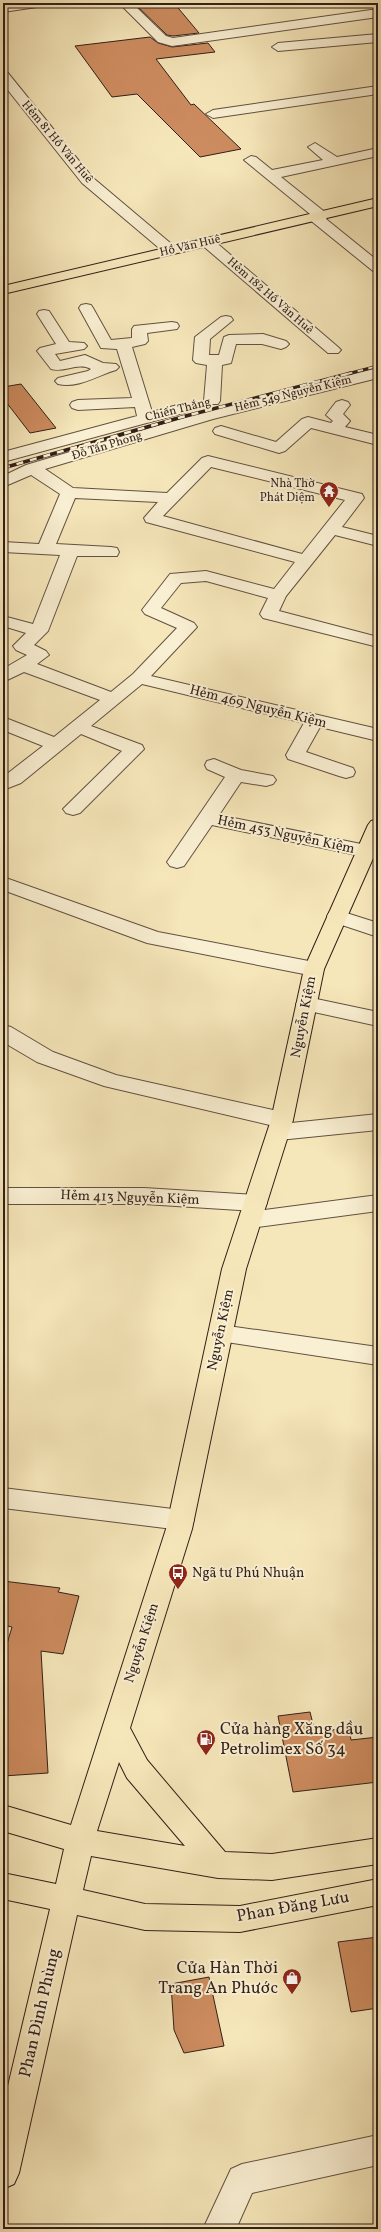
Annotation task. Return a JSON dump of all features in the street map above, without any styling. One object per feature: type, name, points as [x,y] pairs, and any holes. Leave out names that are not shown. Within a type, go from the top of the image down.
[{"type":"main road","name":"Hồ Văn Huê","points":[[4,288],[378,202]]},
{"type":"main road","name":"Nguyễn Kiệm","points":[[80,1841],[181,1520],[234,1269],[280,1126],[308,1004],[314,969],[378,825]]},
{"type":"main road","points":[[115,1727],[138,1769],[218,1865]]},
{"type":"main road","points":[[3,1818],[80,1841],[218,1865],[272,1867],[378,1851]]},
{"type":"main road","name":"Phan Đình Phùng","points":[[3,2173],[80,1841]]},
{"type":"main road","name":"Phan Đăng Lưu","points":[[3,1886],[145,1917],[240,1919],[378,1892]]},
{"type":"street","points":[[3,8],[37,3]]},
{"type":"street","points":[[125,3],[162,39],[172,42],[378,13]]},
{"type":"street","points":[[278,47],[378,38]]},
{"type":"street","name":"Hẻm 81 Hồ Văn Huê","points":[[3,76],[88,180],[170,250]]},
{"type":"street","points":[[213,114],[378,90]]},
{"type":"street","points":[[315,147],[335,162]]},
{"type":"street","points":[[270,176],[378,152]]},
{"type":"street","points":[[251,160],[378,268]]},
{"type":"street","name":"Hẻm 182 Hồ Văn Huê","points":[[207,242],[333,350]]},
{"type":"street","points":[[86,308],[106,345]]},
{"type":"street","points":[[44,314],[65,347]]},
{"type":"street","points":[[226,320],[203,337],[201,360],[226,360],[229,340],[263,339],[281,344]]},
{"type":"street","points":[[130,366],[101,368],[85,360],[56,366],[45,351],[65,347],[123,344],[140,341],[139,329],[172,326]]},
{"type":"street","points":[[123,344],[146,418]]},
{"type":"street","name":"Chiến Thắng","points":[[3,457],[146,418],[210,408],[378,359]]},
{"type":"street","points":[[210,408],[215,360]]},
{"type":"street","points":[[63,381],[93,375],[101,368]]},
{"type":"street","name":"Hẻm 549 Nguyễn Kiệm","points":[[210,408],[378,373]]},
{"type":"street","points":[[78,405],[142,402]]},
{"type":"street","points":[[335,428],[342,421],[334,415],[342,405]]},
{"type":"street","name":"Đỗ Tấn Phong","points":[[5,478],[210,408]]},
{"type":"street","points":[[221,431],[279,448],[308,422],[378,440]]},
{"type":"street","points":[[306,560],[152,518],[208,460],[356,498],[278,595],[269,614],[378,642]]},
{"type":"street","points":[[32,468],[69,492],[171,498]]},
{"type":"street","points":[[46,548],[69,492]]},
{"type":"street","points":[[331,529],[378,541]]},
{"type":"street","points":[[3,547],[111,552]]},
{"type":"street","points":[[3,677],[40,655],[22,646],[39,631],[71,549]]},
{"type":"street","points":[[3,784],[14,779],[139,678],[188,627],[151,610],[176,578],[206,576],[278,595]]},
{"type":"street","points":[[5,621],[39,631]]},
{"type":"street","points":[[23,665],[112,699]]},
{"type":"street","name":"Hẻm 469 Nguyễn Kiệm","points":[[139,678],[378,736]]},
{"type":"street","points":[[315,720],[295,755],[346,772]]},
{"type":"street","points":[[3,723],[56,745]]},
{"type":"street","points":[[73,809],[135,749],[78,727]]},
{"type":"street","points":[[214,765],[236,775],[266,780]]},
{"type":"street","name":"Hẻm 453 Nguyễn Kiệm","points":[[177,862],[236,775]]},
{"type":"street","name":"Hẻm 453 Nguyễn Kiệm","points":[[207,818],[366,851]]},
{"type":"street","points":[[3,883],[154,938],[314,969]]},
{"type":"street","points":[[338,916],[378,930]]},
{"type":"street","points":[[308,1004],[378,1019]]},
{"type":"street","points":[[3,1032],[45,1057],[112,1081],[280,1126],[378,1122]]},
{"type":"street","name":"Hẻm 413 Nguyễn Kiệm","points":[[3,1196],[144,1196],[253,1212],[378,1202]]},
{"type":"street","points":[[221,1334],[378,1356]]},
{"type":"street","points":[[3,1498],[181,1520]]},
{"type":"street","points":[[219,2229],[242,2180],[378,2150]]},
{"type":"building","points":[[134,3],[174,3],[199,33],[173,36],[167,35]]},
{"type":"building","points":[[150,37],[158,43],[172,47],[208,43],[215,52],[156,59],[191,105],[194,104],[241,149],[200,157],[137,94],[112,97],[75,46]]},
{"type":"building","points":[[21,384],[56,428],[30,433],[3,398],[3,387]]},
{"type":"building","points":[[3,1581],[60,1588],[58,1592],[79,1596],[63,1654],[41,1651],[48,1773],[3,1776],[3,1657],[12,1627],[3,1625]]},
{"type":"building","points":[[310,1712],[315,1732],[349,1728],[351,1740],[378,1737],[378,1782],[293,1792],[278,1716]]},
{"type":"building","points":[[378,1937],[378,2008],[351,2012],[338,1942]]},
{"type":"building","points":[[209,1977],[224,2046],[184,2053],[174,2030],[171,1984]]},
{"type":"railway","points":[[347,374],[378,366]]},
{"type":"railway","points":[[3,468],[182,417],[351,373]]},
{"type":"place","name":"Nhà Thờ Phát Diệm","points":[[329,508]]},
{"type":"place","name":"Ngã tư Phú Nhuận","points":[[178,1590]]},
{"type":"place","name":"Cửa hàng Xăng dầu Petrolimex Số 34","points":[[206,1756]]},
{"type":"place","name":"Cửa Hàn Thời Trang An Phước","points":[[292,1995]]}]
